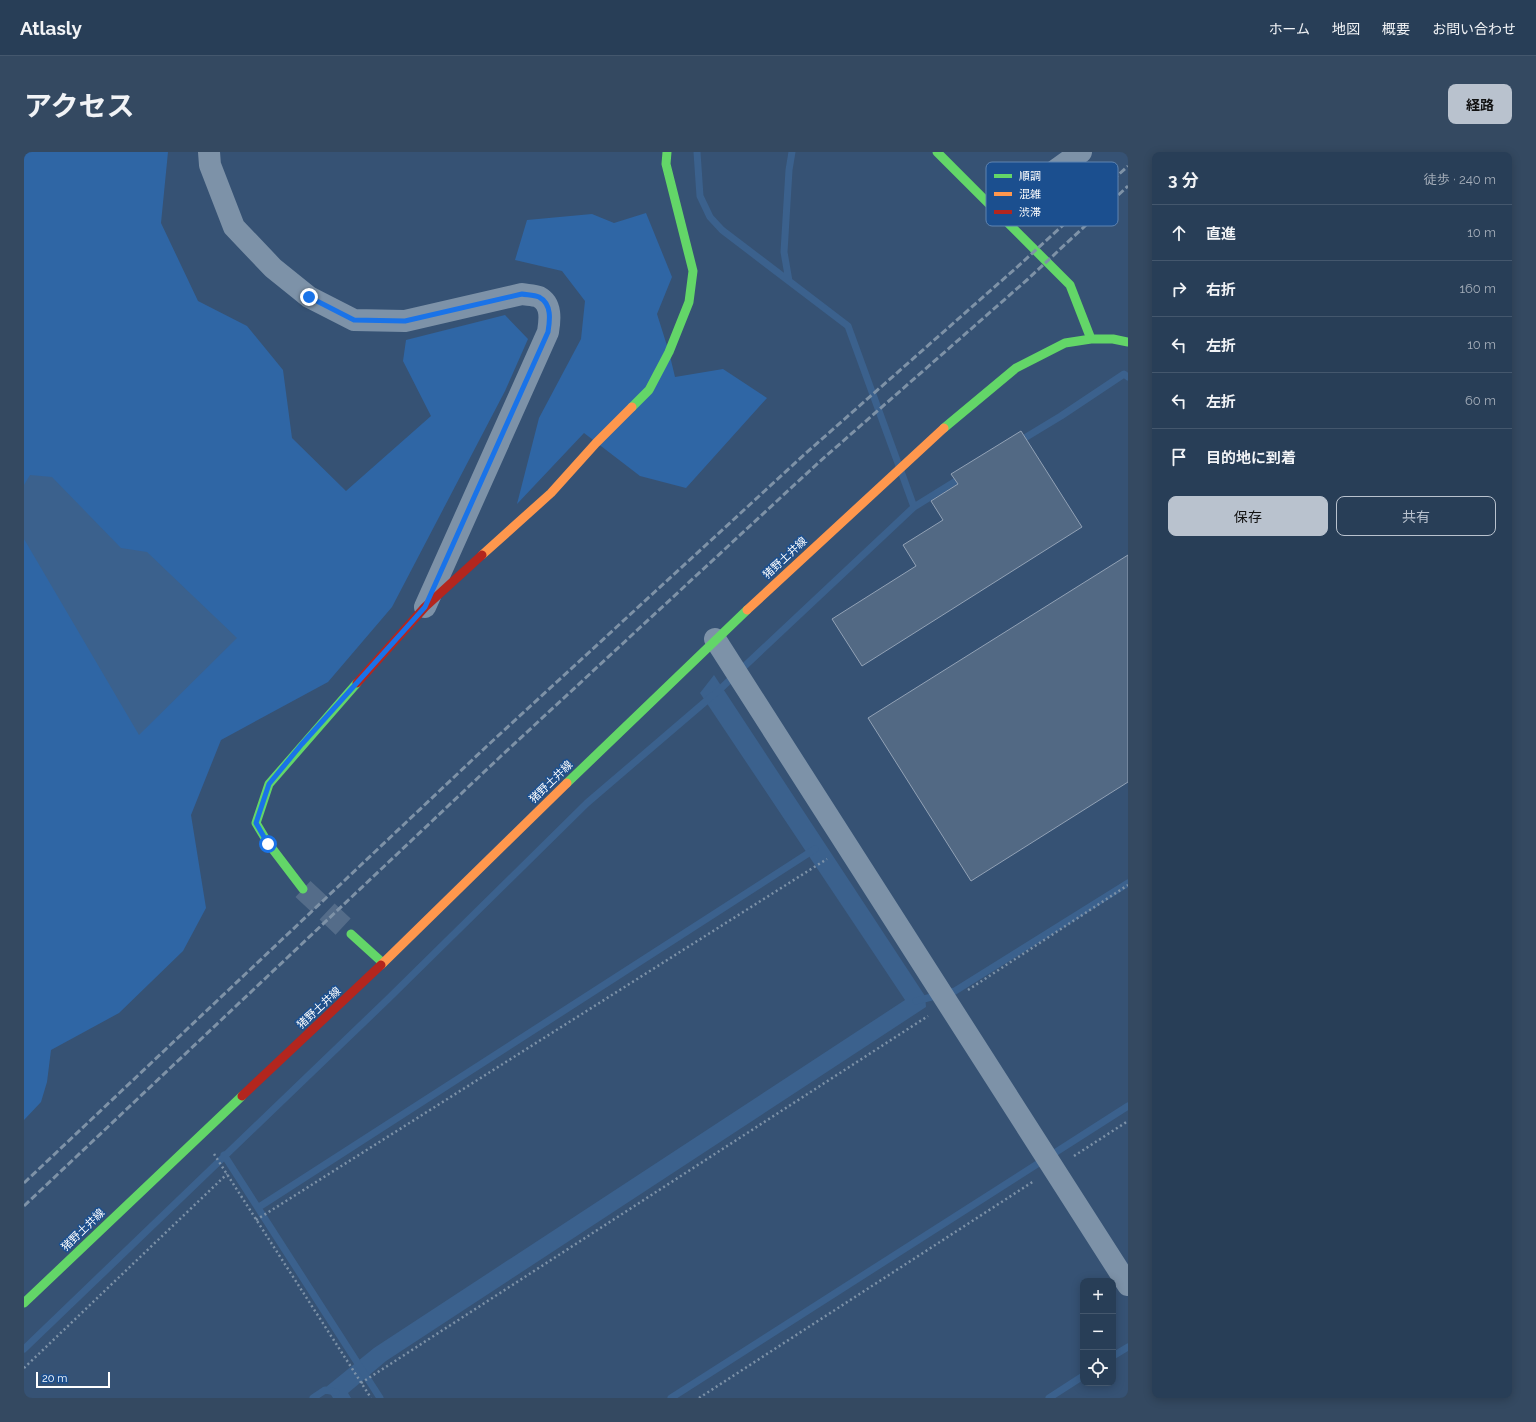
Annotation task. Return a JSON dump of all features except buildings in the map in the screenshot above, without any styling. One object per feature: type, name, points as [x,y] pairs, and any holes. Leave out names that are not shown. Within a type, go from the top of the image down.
[{"type":"main road","points":[[303,889],[268,844],[256,823],[269,784],[302,744],[425,607],[551,493],[596,443],[649,390],[669,352],[689,302],[693,271],[666,164],[667,152]]},
{"type":"main road","points":[[936,152],[986,201]]},
{"type":"main road","points":[[1011,226],[1070,285],[1091,339]]},
{"type":"main road","name":"猪野土井線","points":[[24,1303],[383,963],[715,639],[949,423],[1016,368],[1046,352],[1065,344],[1091,339],[1113,339],[1128,342]]},
{"type":"main road","points":[[351,934],[383,963]]},
{"type":"street","points":[[209,152],[210,165],[234,227],[273,268],[309,297],[354,320],[405,321],[522,294],[539,297],[547,306],[550,317],[548,332],[425,607]]},
{"type":"street","points":[[1066,162],[1080,152]]},
{"type":"street","points":[[715,639],[1128,1285]]},
{"type":"path","points":[[256,1220],[848,846]]},
{"type":"path","points":[[361,1383],[1128,885]]},
{"type":"path","points":[[699,1398],[1128,1121]]},
{"type":"path","points":[[201,1134],[371,1398]]},
{"type":"path","points":[[24,1368],[227,1174]]},
{"type":"shaded area","points":[[24,152],[168,152],[161,223],[198,301],[247,326],[283,370],[292,438],[346,491],[431,416],[403,361],[406,340],[505,315],[528,339],[505,391],[392,607],[328,682],[221,740],[191,815],[206,908],[183,951],[119,1013],[51,1050],[47,1082],[41,1102],[24,1120]]},
{"type":"shaded area","points":[[646,213],[672,277],[657,314],[675,377],[723,369],[767,398],[686,488],[640,476],[584,433],[517,504],[539,418],[581,339],[585,301],[562,271],[515,260],[527,220],[592,214],[614,223]]},
{"type":"shaded area","points":[[30,475],[52,477],[121,548],[147,552],[237,638],[139,735],[24,539],[24,485]]},
{"type":"shaded area","points":[[714,675],[925,996],[926,1007],[386,1361],[348,1393],[351,1398],[333,1398],[326,1387],[374,1348],[905,1000],[700,693]]},
{"type":"waterway","points":[[697,152],[700,196],[710,217],[722,230],[848,326],[914,507],[716,693]]},
{"type":"waterway","points":[[789,281],[784,252],[789,170],[792,152]]},
{"type":"waterway","points":[[1018,442],[1061,416],[1124,374],[1128,377]]},
{"type":"waterway","points":[[914,507],[964,476]]},
{"type":"waterway","points":[[24,1349],[387,1000],[587,803],[712,696]]},
{"type":"waterway","points":[[259,1207],[815,849]]},
{"type":"waterway","points":[[916,1001],[955,991],[1128,883]]},
{"type":"waterway","points":[[671,1398],[1128,1106]]},
{"type":"waterway","points":[[224,1155],[380,1398]]},
{"type":"waterway","points":[[1116,1354],[1128,1347]]},
{"type":"waterway","points":[[1049,1398],[1080,1378]]},
{"type":"waterway","points":[[313,1398],[325,1390],[336,1392]]},
{"type":"tunnel","points":[[303,889],[351,934]]},
{"type":"railway","points":[[1118,175],[1128,166]]},
{"type":"railway","points":[[1118,195],[1128,186]]},
{"type":"railway","points":[[24,1183],[487,746],[806,453],[1062,226]]},
{"type":"railway","points":[[24,1206],[500,757],[818,463],[1028,279],[1085,226]]},
{"type":"traffic: fast","points":[[632,407],[649,390],[669,352],[689,302],[693,271],[666,164],[667,152]]},
{"type":"traffic: fast","points":[[937,152],[986,201]]},
{"type":"traffic: fast","points":[[1011,226],[1070,285],[1091,339]]},
{"type":"traffic: fast","points":[[944,428],[1016,368],[1065,343],[1091,339],[1113,339],[1128,342]]},
{"type":"traffic: fast","points":[[567,783],[747,610]]},
{"type":"traffic: fast","points":[[303,889],[268,843],[256,823],[269,784],[357,683]]},
{"type":"traffic: fast","points":[[351,934],[383,963]]},
{"type":"traffic: fast","points":[[24,1303],[242,1096]]},
{"type":"traffic: slow","points":[[482,555],[551,493],[596,443],[632,407]]},
{"type":"traffic: slow","points":[[747,610],[944,428]]},
{"type":"traffic: slow","points":[[381,965],[567,783]]},
{"type":"traffic: jam","points":[[357,683],[425,607],[482,555]]},
{"type":"traffic: jam","points":[[242,1096],[381,965]]},
{"type":"route","points":[[268,844],[256,823],[269,784],[302,744],[425,607],[548,332],[550,317],[547,306],[539,297],[522,294],[405,321],[354,320],[309,297]]}]
